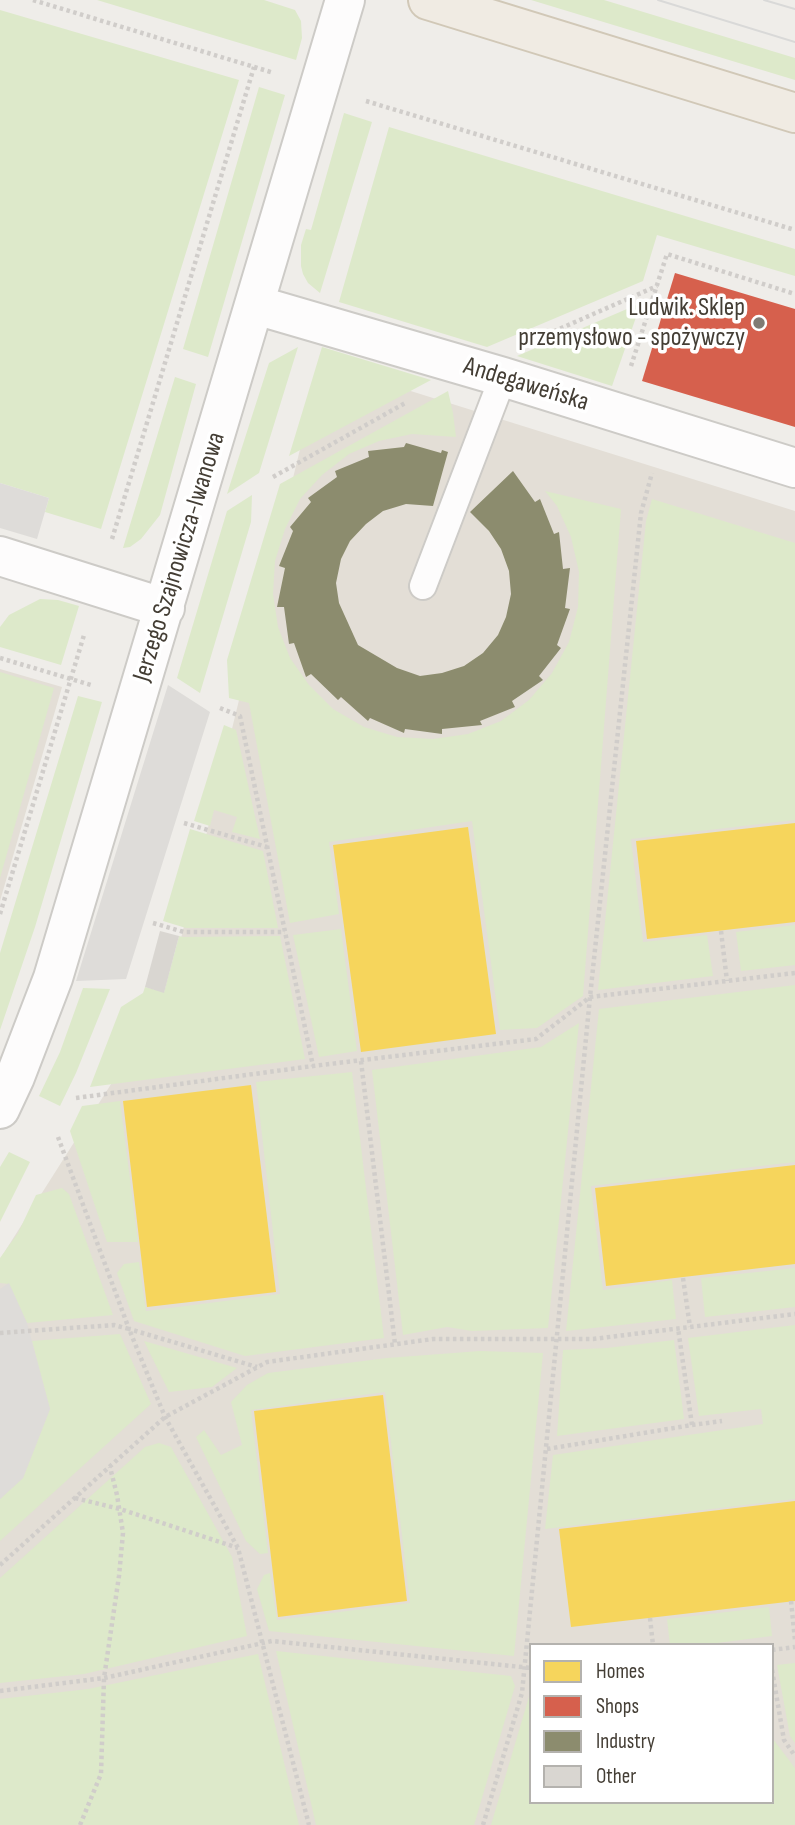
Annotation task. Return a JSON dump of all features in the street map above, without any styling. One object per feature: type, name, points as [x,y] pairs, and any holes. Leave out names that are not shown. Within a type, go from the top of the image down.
[{"type":"main road","points":[[428,0],[795,113]]},
{"type":"street","name":"Jerzego Szajnowicza-Iwanowa","points":[[0,1109],[53,978],[345,0]]},
{"type":"street","name":"Andegaweńska","points":[[256,305],[503,377],[795,468]]},
{"type":"street","points":[[1,559],[165,608]]},
{"type":"lane","points":[[424,586],[503,377]]},
{"type":"path","points":[[33,0],[285,76]]},
{"type":"path","points":[[111,544],[254,67]]},
{"type":"path","points":[[358,99],[795,230]]},
{"type":"path","points":[[616,413],[667,254],[795,294]]},
{"type":"path","points":[[530,342],[657,286]]},
{"type":"path","points":[[273,477],[417,396]]},
{"type":"path","points":[[530,1643],[590,997],[641,513],[664,428]]},
{"type":"path","points":[[0,914],[84,633]]},
{"type":"path","points":[[0,659],[99,688]]},
{"type":"path","points":[[220,708],[240,716],[313,1066]]},
{"type":"path","points":[[184,823],[267,847]]},
{"type":"path","points":[[153,923],[184,932],[285,932]]},
{"type":"path","points":[[721,931],[727,981]]},
{"type":"path","points":[[76,1098],[536,1039],[590,997],[795,973]]},
{"type":"path","points":[[362,1061],[395,1343]]},
{"type":"path","points":[[58,1137],[129,1329],[165,1417],[238,1548],[309,1825]]},
{"type":"path","points":[[683,1278],[690,1327]]},
{"type":"path","points":[[0,1565],[165,1417],[267,1362],[433,1339],[593,1339],[795,1314]]},
{"type":"path","points":[[0,1333],[114,1325],[257,1367]]},
{"type":"path","points":[[678,1328],[692,1425]]},
{"type":"path","points":[[547,1449],[722,1421]]},
{"type":"path","points":[[80,1825],[101,1774],[104,1678],[123,1532],[110,1467]]},
{"type":"path","points":[[75,1498],[120,1509],[238,1548]]},
{"type":"path","points":[[791,1601],[795,1640]]},
{"type":"path","points":[[649,1618],[653,1643]]},
{"type":"path","points":[[0,1691],[104,1678],[272,1641],[528,1668],[483,1825]]},
{"type":"path","points":[[774,1650],[795,1647]]},
{"type":"path","points":[[774,1683],[783,1740],[795,1756]]},
{"type":"shaded area","points":[[321,363],[795,511],[795,1825],[0,1825],[0,1259],[167,996]]},
{"type":"shaded area","points":[[0,483],[49,498],[37,539],[0,528]]},
{"type":"shaded area","points":[[0,669],[62,687],[0,901]]},
{"type":"shaded area","points":[[168,685],[210,712],[126,979],[76,981]]},
{"type":"shaded area","points":[[9,1283],[27,1323],[50,1409],[23,1478],[0,1499],[0,1289]]},
{"type":"green space","points":[[97,0],[264,0],[295,10],[301,21],[302,38],[296,60]]},
{"type":"green space","points":[[531,0],[604,0],[795,58],[795,80]]},
{"type":"green space","points":[[0,10],[239,80],[101,529],[45,512],[49,498],[0,483]]},
{"type":"green space","points":[[259,87],[285,95],[208,357],[183,349]]},
{"type":"green space","points":[[344,113],[372,122],[320,293],[308,283],[303,274],[301,245],[306,229],[311,230]]},
{"type":"green space","points":[[389,127],[795,249],[795,276],[657,235],[643,281],[487,347],[339,302]]},
{"type":"green space","points":[[641,303],[612,386],[517,356]]},
{"type":"green space","points":[[298,347],[259,473],[227,494],[269,363]]},
{"type":"green space","points":[[322,347],[431,380],[289,456]]},
{"type":"green space","points":[[175,377],[196,384],[160,515],[141,539],[130,547],[123,548]]},
{"type":"green space","points":[[448,391],[456,437],[412,434],[379,441],[349,454],[322,475],[300,499],[285,529],[275,561],[273,594],[278,627],[290,658],[309,685],[333,709],[364,727],[397,737],[433,739],[468,734],[501,721],[529,700],[552,673],[569,642],[578,607],[579,572],[571,537],[557,506],[545,491],[621,509],[583,996],[537,1028],[500,1030],[472,821],[329,842],[339,914],[290,923],[249,703],[229,698],[227,660],[280,484]]},
{"type":"green space","points":[[252,495],[251,522],[200,693],[177,678],[227,511]]},
{"type":"green space","points":[[652,499],[795,543],[795,820],[631,839],[643,942],[707,935],[713,976],[598,990],[646,521]]},
{"type":"green space","points":[[40,599],[58,600],[79,606],[61,665],[0,647],[0,627],[9,615]]},
{"type":"green space","points":[[0,672],[54,688],[0,878]]},
{"type":"green space","points":[[78,696],[102,702],[35,927],[0,1030],[0,953]]},
{"type":"green space","points":[[224,725],[236,730],[260,839],[232,832],[237,817],[214,810],[210,826],[194,821]]},
{"type":"green space","points":[[190,829],[263,851],[278,928],[186,928],[163,921]]},
{"type":"green space","points":[[795,925],[795,965],[741,971],[736,932]]},
{"type":"green space","points":[[341,929],[357,1051],[319,1057],[293,935]]},
{"type":"green space","points":[[179,936],[280,936],[305,1059],[90,1087],[121,1007],[143,993],[145,987],[164,992]]},
{"type":"green space","points":[[795,985],[795,1162],[591,1186],[603,1290],[672,1280],[676,1319],[566,1331],[599,1009]]},
{"type":"green space","points":[[83,988],[110,989],[60,1106],[39,1096],[60,1052]]},
{"type":"green space","points":[[579,1023],[548,1328],[472,1331],[447,1327],[403,1335],[372,1070],[541,1047]]},
{"type":"green space","points":[[352,1072],[384,1338],[245,1356],[134,1321],[117,1273],[124,1264],[139,1262],[146,1311],[280,1294],[256,1082]]},
{"type":"green space","points":[[120,1101],[138,1242],[107,1242],[70,1131],[82,1106]]},
{"type":"green space","points":[[9,1152],[30,1162],[0,1222],[0,1167]]},
{"type":"green space","points":[[62,1188],[69,1194],[113,1315],[27,1323],[9,1284],[0,1283],[0,1258],[18,1233],[36,1195]]},
{"type":"green space","points":[[795,1268],[795,1307],[705,1317],[701,1278]]},
{"type":"green space","points":[[795,1325],[795,1499],[545,1529],[553,1455],[763,1424],[761,1409],[699,1416],[688,1338]]},
{"type":"green space","points":[[120,1334],[151,1404],[0,1541],[0,1499],[23,1478],[50,1409],[32,1341]]},
{"type":"green space","points":[[674,1340],[684,1419],[557,1436],[563,1350]]},
{"type":"green space","points":[[144,1341],[237,1368],[212,1387],[169,1392]]},
{"type":"green space","points":[[480,1351],[543,1353],[514,1656],[269,1631],[257,1589],[264,1575],[270,1573],[277,1620],[410,1603],[385,1392],[251,1410],[268,1553],[260,1554],[246,1541],[196,1437],[204,1430],[221,1455],[242,1445],[231,1402],[247,1385],[268,1373],[387,1358]]},
{"type":"green space","points":[[159,1443],[171,1447],[232,1557],[247,1636],[84,1674],[0,1683],[0,1578],[145,1447]]},
{"type":"green space","points":[[769,1607],[772,1636],[717,1643],[670,1643],[667,1619]]},
{"type":"green space","points":[[276,1651],[511,1676],[515,1686],[474,1825],[316,1825]]},
{"type":"green space","points":[[258,1654],[299,1825],[0,1825],[0,1699],[88,1689]]},
{"type":"green space","points":[[795,1663],[795,1743],[790,1736],[777,1665]]},
{"type":"green space","points":[[529,1697],[529,1804],[774,1804],[774,1740],[795,1768],[795,1825],[491,1825]]},
{"type":"building: Homes","points":[[795,823],[795,922],[647,939],[636,841]]},
{"type":"building: Homes","points":[[468,827],[496,1034],[361,1052],[333,845]]},
{"type":"building: Homes","points":[[251,1085],[276,1292],[147,1307],[123,1101]]},
{"type":"building: Homes","points":[[795,1165],[795,1264],[606,1286],[595,1188]]},
{"type":"building: Homes","points":[[383,1395],[407,1601],[278,1617],[254,1411]]},
{"type":"building: Homes","points":[[795,1501],[795,1601],[571,1627],[559,1529]]},
{"type":"building: Shops","points":[[675,273],[795,309],[795,427],[642,381]]},
{"type":"building: Industry","points":[[406,443],[441,453],[442,450],[448,452],[433,506],[406,504],[383,511],[350,541],[341,559],[336,583],[339,603],[358,645],[397,668],[420,676],[464,666],[483,653],[498,635],[506,617],[511,594],[509,571],[501,549],[489,531],[470,512],[513,471],[535,502],[540,499],[554,534],[559,532],[563,569],[570,568],[565,608],[570,609],[557,645],[561,648],[539,676],[543,680],[512,701],[515,707],[480,721],[482,725],[442,729],[442,734],[405,729],[404,733],[370,718],[368,721],[341,697],[338,700],[311,674],[306,677],[294,643],[289,644],[284,607],[277,607],[285,568],[279,566],[293,531],[290,527],[311,502],[308,498],[337,477],[335,471],[369,457],[368,451],[404,447]]},
{"type":"building: Other","points":[[160,931],[179,936],[164,993],[145,987]]},
{"type":"tram line","points":[[658,0],[795,42]]},
{"type":"tram line","points":[[764,0],[795,9]]},
{"type":"place","name":"Ludwik. Sklep przemysłowo - spożywczy","points":[[759,323]]}]
